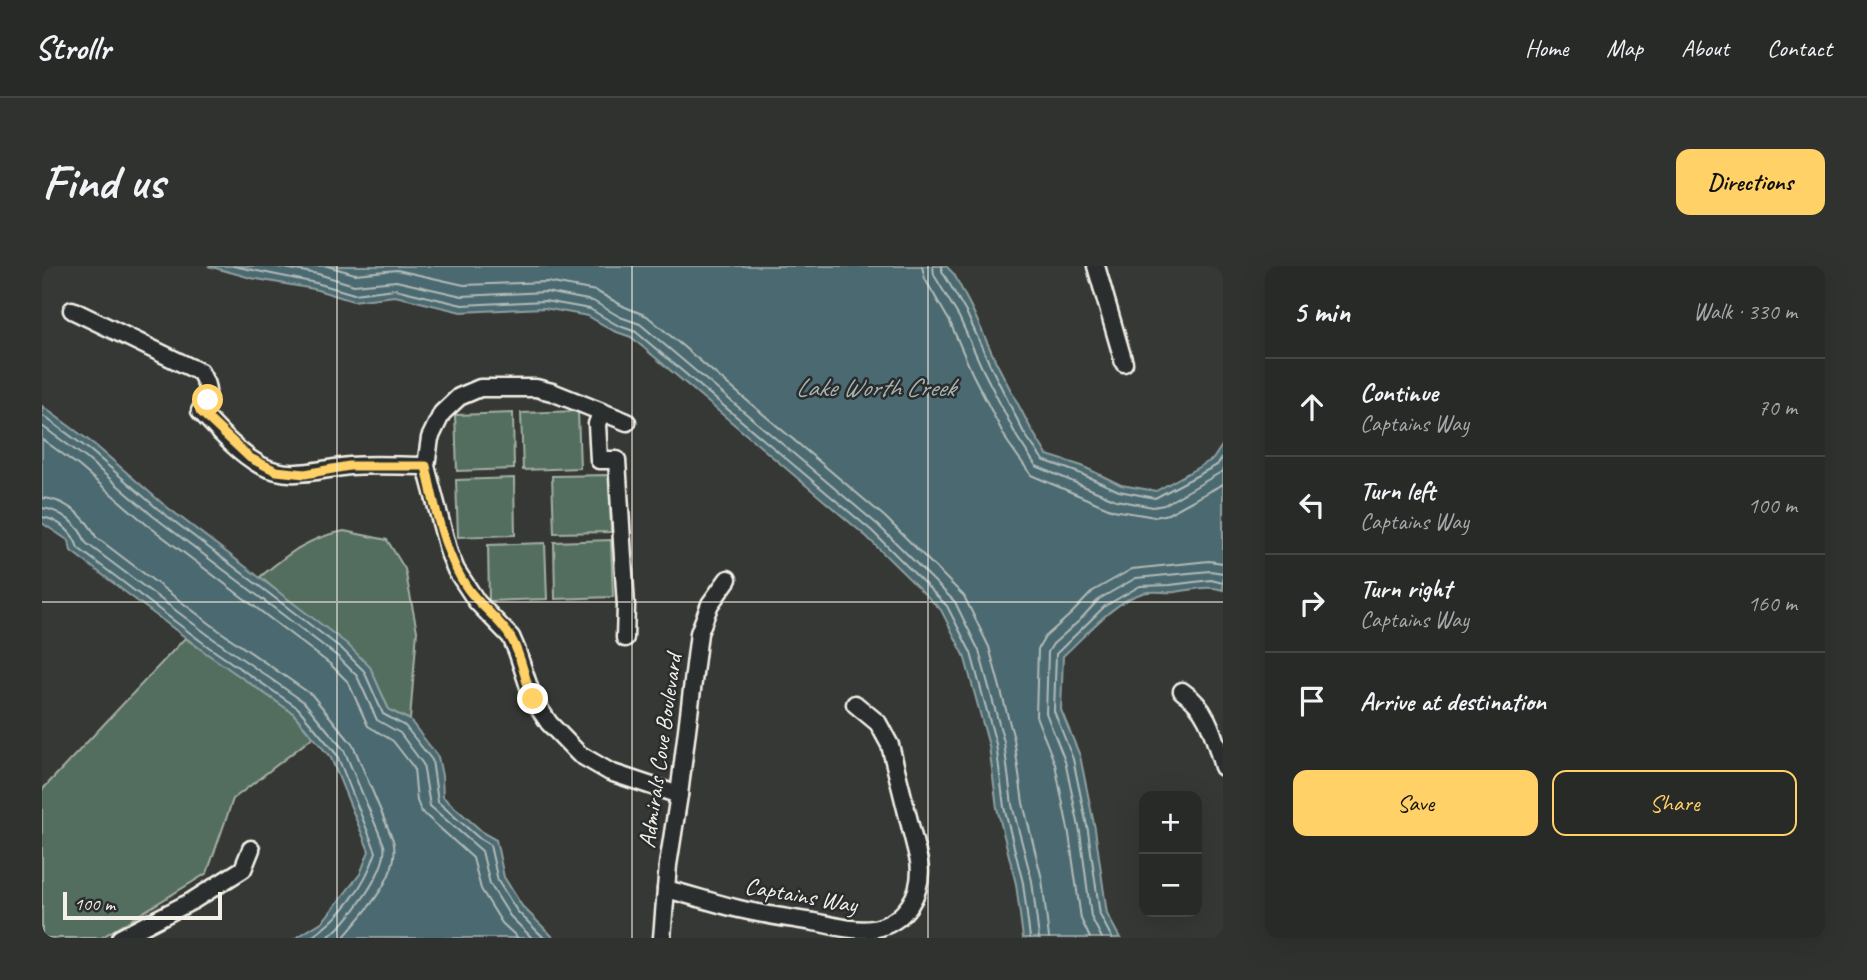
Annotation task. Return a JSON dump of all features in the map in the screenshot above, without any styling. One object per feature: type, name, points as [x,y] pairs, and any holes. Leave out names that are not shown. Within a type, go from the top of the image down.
[{"type":"street","points":[[1096,266],[1124,362]]},
{"type":"street","points":[[72,310],[200,372],[208,384],[208,400],[200,411],[238,449],[262,466],[298,474],[349,466],[426,466]]},
{"type":"street","points":[[627,422],[536,388],[480,388],[459,397],[442,413],[430,438],[426,466],[456,570],[477,601],[511,637],[533,699],[549,723],[579,754],[610,772],[679,795]]},
{"type":"street","points":[[601,414],[597,424],[599,460],[617,460],[626,606],[625,638]]},
{"type":"street","name":"Admirals Cove Boulevard","points":[[662,938],[699,633],[710,604],[728,579]]},
{"type":"street","points":[[1182,691],[1205,713],[1223,767]]},
{"type":"street","name":"Captains Way","points":[[666,889],[738,909],[860,930],[889,924],[907,910],[918,890],[920,868],[896,761],[878,723],[855,704]]},
{"type":"street","points":[[120,938],[192,901],[243,869],[251,849]]},
{"type":"green space","points":[[578,411],[580,468],[523,470],[521,413]]},
{"type":"green space","points":[[513,413],[514,469],[457,471],[455,415]]},
{"type":"green space","points":[[609,475],[611,532],[554,533],[552,476]]},
{"type":"green space","points":[[514,478],[515,535],[458,537],[456,480]]},
{"type":"green space","points":[[344,531],[387,540],[405,569],[417,631],[410,720],[389,710],[370,667],[260,577],[289,554],[309,543]]},
{"type":"green space","points":[[611,540],[613,597],[555,599],[554,542]]},
{"type":"green space","points":[[545,543],[547,599],[489,601],[488,545]]},
{"type":"green space","points":[[185,638],[293,713],[313,737],[233,799],[207,873],[101,938],[42,938],[42,790]]},
{"type":"water","name":"Lake Worth Creek","points":[[208,266],[946,266],[954,274],[996,362],[1047,455],[1082,466],[1121,485],[1156,491],[1213,459],[1223,444],[1223,590],[1205,588],[1150,592],[1132,597],[1111,611],[1063,656],[1061,710],[1080,756],[1095,829],[1107,914],[1120,938],[1023,938],[1016,884],[997,808],[989,746],[964,655],[941,610],[867,537],[631,337],[588,316],[544,308],[461,312],[395,296],[353,301],[314,289],[251,278]]},
{"type":"water","points":[[42,406],[95,445],[163,504],[347,644],[370,667],[389,710],[410,720],[438,757],[443,797],[485,834],[496,840],[504,877],[522,906],[554,938],[296,938],[323,921],[360,874],[369,851],[331,758],[293,713],[206,653],[71,551],[69,541],[42,523]]},
{"type":"route","points":[[208,400],[200,411],[238,449],[262,466],[276,471],[305,474],[349,466],[426,466],[456,570],[477,601],[511,637],[533,699]]}]
